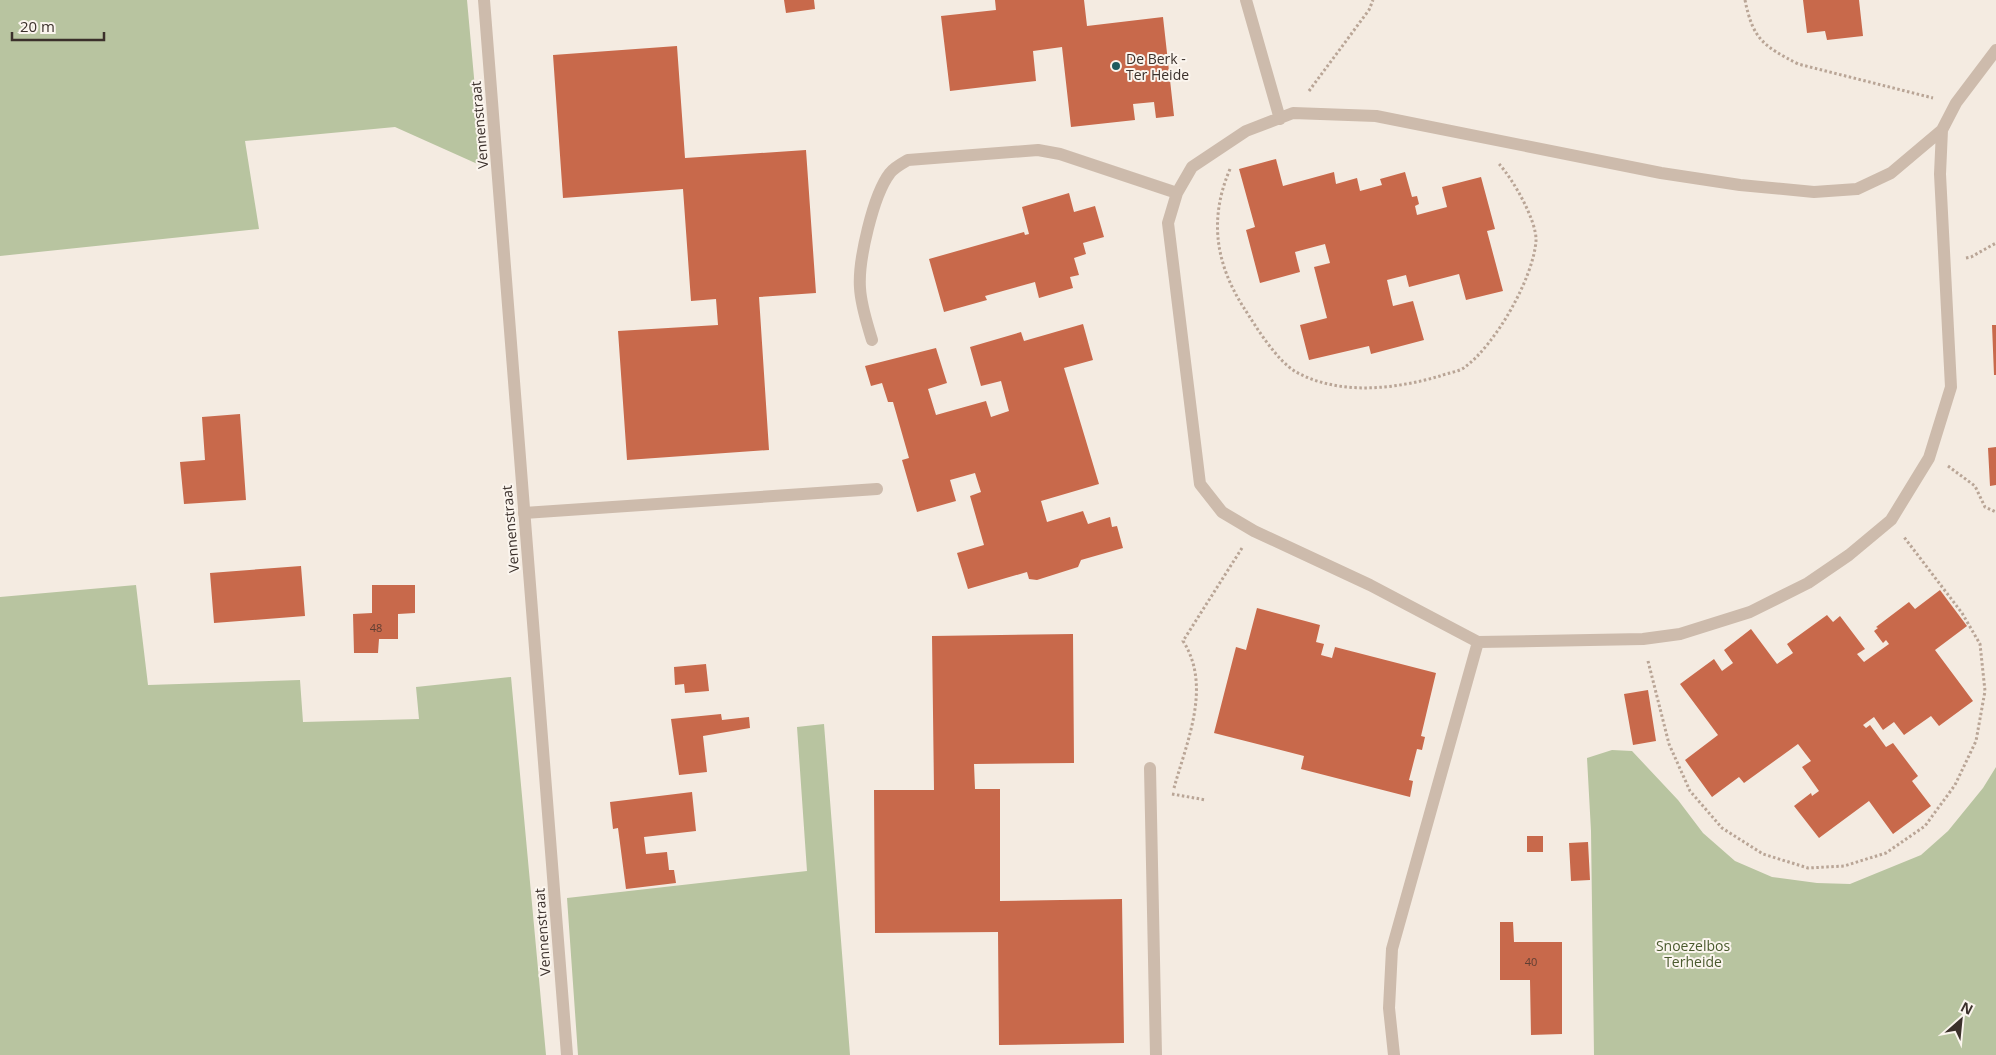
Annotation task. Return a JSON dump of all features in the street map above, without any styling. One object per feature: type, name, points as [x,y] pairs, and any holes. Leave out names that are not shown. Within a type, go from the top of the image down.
[{"type":"street","name":"Vennenstraat","points":[[484,0],[567,1055]]},
{"type":"street","points":[[1246,0],[1280,118]]},
{"type":"street","points":[[1942,130],[1940,174],[1952,387],[1929,458],[1892,520],[1849,555],[1808,583],[1750,612],[1680,634],[1644,639],[1478,642],[1370,586],[1254,531],[1222,512],[1200,484],[1168,223],[1177,192],[1192,167],[1246,131],[1293,113],[1376,116],[1661,173],[1740,185],[1814,192],[1856,189],[1890,173],[1942,130],[1956,103],[1996,50]]},
{"type":"street","points":[[872,340],[862,305],[860,285],[866,237],[882,186],[899,165],[908,160],[1038,150],[1060,154],[1177,192]]},
{"type":"street","points":[[524,513],[877,489]]},
{"type":"street","points":[[1394,1055],[1389,1008],[1392,949],[1478,642]]},
{"type":"street","points":[[1150,768],[1156,1055]]},
{"type":"path","points":[[1293,113],[1369,10],[1373,0]]},
{"type":"path","points":[[1745,0],[1749,20],[1760,41],[1798,64],[1956,103]]},
{"type":"path","points":[[1231,167],[1223,185],[1216,226],[1223,267],[1240,301],[1266,341],[1295,371],[1322,383],[1368,388],[1417,383],[1464,368],[1502,327],[1524,286],[1536,240],[1524,200],[1500,165],[1494,160]]},
{"type":"path","points":[[1944,260],[1971,257],[1996,243]]},
{"type":"path","points":[[1929,458],[1953,468],[1975,486],[1985,507],[1996,512]]},
{"type":"path","points":[[1644,639],[1669,744],[1690,791],[1722,828],[1763,854],[1808,868],[1844,866],[1886,853],[1925,826],[1956,786],[1976,741],[1986,691],[1980,644],[1962,613],[1892,520]]},
{"type":"path","points":[[1173,794],[1192,725],[1198,687],[1191,653],[1183,641],[1226,570],[1254,531]]},
{"type":"path","points":[[1150,794],[1173,794],[1206,800]]},
{"type":"green space","points":[[0,0],[467,0],[482,166],[395,127],[245,141],[259,229],[0,256]]},
{"type":"green space","points":[[136,585],[148,685],[300,680],[303,722],[419,719],[416,687],[511,677],[546,1055],[0,1055],[0,597]]},
{"type":"green space","points":[[824,724],[850,1055],[578,1055],[567,898],[807,871],[797,727]]},
{"type":"green space","name":"Snoezelbos Terheide","points":[[1612,750],[1632,751],[1678,800],[1703,833],[1735,861],[1772,877],[1817,883],[1850,884],[1921,855],[1948,831],[1983,788],[1996,767],[1996,1055],[1594,1055],[1591,831],[1587,758]]},
{"type":"building","points":[[784,0],[814,0],[815,9],[786,13]]},
{"type":"building","name":"De Berk - Ter Heide","points":[[995,0],[1084,0],[1087,26],[1163,17],[1174,116],[1156,118],[1154,102],[1133,104],[1135,120],[1071,127],[1062,47],[1033,51],[1036,81],[950,91],[941,16],[996,10]]},
{"type":"building","points":[[1803,0],[1859,0],[1863,36],[1827,40],[1825,31],[1807,33]]},
{"type":"building","points":[[677,46],[685,158],[806,150],[816,293],[759,297],[769,450],[627,460],[618,331],[718,325],[716,299],[691,301],[683,189],[563,198],[553,55]]},
{"type":"building","points":[[1276,159],[1283,186],[1334,172],[1336,184],[1357,178],[1360,191],[1382,185],[1380,179],[1405,172],[1412,197],[1417,196],[1419,204],[1415,206],[1417,215],[1447,207],[1442,187],[1481,177],[1495,229],[1487,231],[1503,291],[1466,300],[1459,274],[1409,287],[1406,275],[1387,280],[1393,306],[1413,301],[1424,340],[1371,354],[1369,346],[1309,360],[1300,325],[1327,318],[1314,267],[1330,263],[1325,244],[1295,252],[1300,272],[1260,283],[1246,230],[1255,227],[1239,169]]},
{"type":"building","points":[[1069,193],[1074,212],[1095,206],[1104,237],[1083,243],[1086,254],[1074,258],[1079,275],[1070,277],[1073,288],[1039,298],[1035,282],[985,296],[987,300],[944,312],[929,259],[1024,232],[1025,235],[1029,234],[1022,207]]},
{"type":"building","points":[[1083,324],[1093,360],[1064,368],[1099,484],[1041,501],[1047,522],[1083,511],[1088,524],[1110,517],[1112,527],[1117,526],[1123,548],[1081,560],[1078,567],[1037,580],[1029,579],[1027,572],[968,589],[957,553],[984,545],[970,496],[981,492],[975,473],[950,480],[956,501],[917,512],[902,460],[909,458],[893,402],[888,402],[882,383],[871,386],[865,366],[936,348],[947,383],[928,389],[936,415],[986,401],[991,417],[1009,411],[1001,381],[981,386],[970,347],[1021,332],[1024,341]]},
{"type":"building","points":[[1992,325],[1996,325],[1996,375],[1994,375]]},
{"type":"building","points":[[240,414],[246,500],[184,504],[180,462],[205,460],[202,417]]},
{"type":"building","points":[[1996,447],[1996,485],[1990,486],[1988,448]]},
{"type":"building","points":[[301,566],[305,616],[214,623],[210,573]]},
{"type":"building","points":[[372,585],[415,585],[415,613],[398,614],[398,639],[379,639],[378,653],[354,653],[353,614],[372,613]]},
{"type":"building","points":[[1940,590],[1967,626],[1935,650],[1973,701],[1939,726],[1931,716],[1904,735],[1894,722],[1883,730],[1874,717],[1863,725],[1866,728],[1870,725],[1886,747],[1893,743],[1918,776],[1912,781],[1931,806],[1893,834],[1869,801],[1819,838],[1794,806],[1811,793],[1812,796],[1819,791],[1802,767],[1811,761],[1798,744],[1744,783],[1739,777],[1712,797],[1685,760],[1718,735],[1680,684],[1714,659],[1722,671],[1733,663],[1724,650],[1751,629],[1777,664],[1793,653],[1787,644],[1827,615],[1833,622],[1840,616],[1865,649],[1857,654],[1864,662],[1889,644],[1886,640],[1883,643],[1874,631],[1878,628],[1876,627],[1909,602],[1915,609]]},
{"type":"building","points":[[1257,608],[1320,625],[1316,642],[1324,644],[1321,655],[1332,658],[1335,647],[1436,673],[1421,736],[1425,737],[1422,750],[1417,749],[1409,780],[1413,781],[1410,797],[1301,769],[1304,756],[1214,733],[1236,647],[1246,650]]},
{"type":"building","points":[[1073,634],[1074,763],[974,764],[975,789],[1000,789],[1000,901],[1122,899],[1124,1043],[999,1045],[998,932],[875,933],[874,790],[934,790],[932,636]]},
{"type":"building","points":[[706,664],[709,691],[685,693],[684,684],[675,685],[674,667]]},
{"type":"building","points":[[1648,690],[1656,741],[1633,745],[1624,694]]},
{"type":"building","points":[[721,714],[722,720],[749,717],[750,728],[703,736],[707,772],[679,775],[671,719]]},
{"type":"building","points":[[692,792],[696,831],[644,837],[646,854],[667,852],[669,870],[674,870],[676,883],[626,889],[618,828],[613,829],[610,802]]},
{"type":"building","points":[[1527,836],[1543,836],[1543,852],[1527,852]]},
{"type":"building","points":[[1588,842],[1590,880],[1571,881],[1569,843]]},
{"type":"building","points":[[1500,922],[1513,922],[1514,942],[1562,942],[1562,1034],[1531,1035],[1530,980],[1500,980]]},
{"type":"place","name":"De Berk - Ter Heide","points":[[1116,66]]}]
